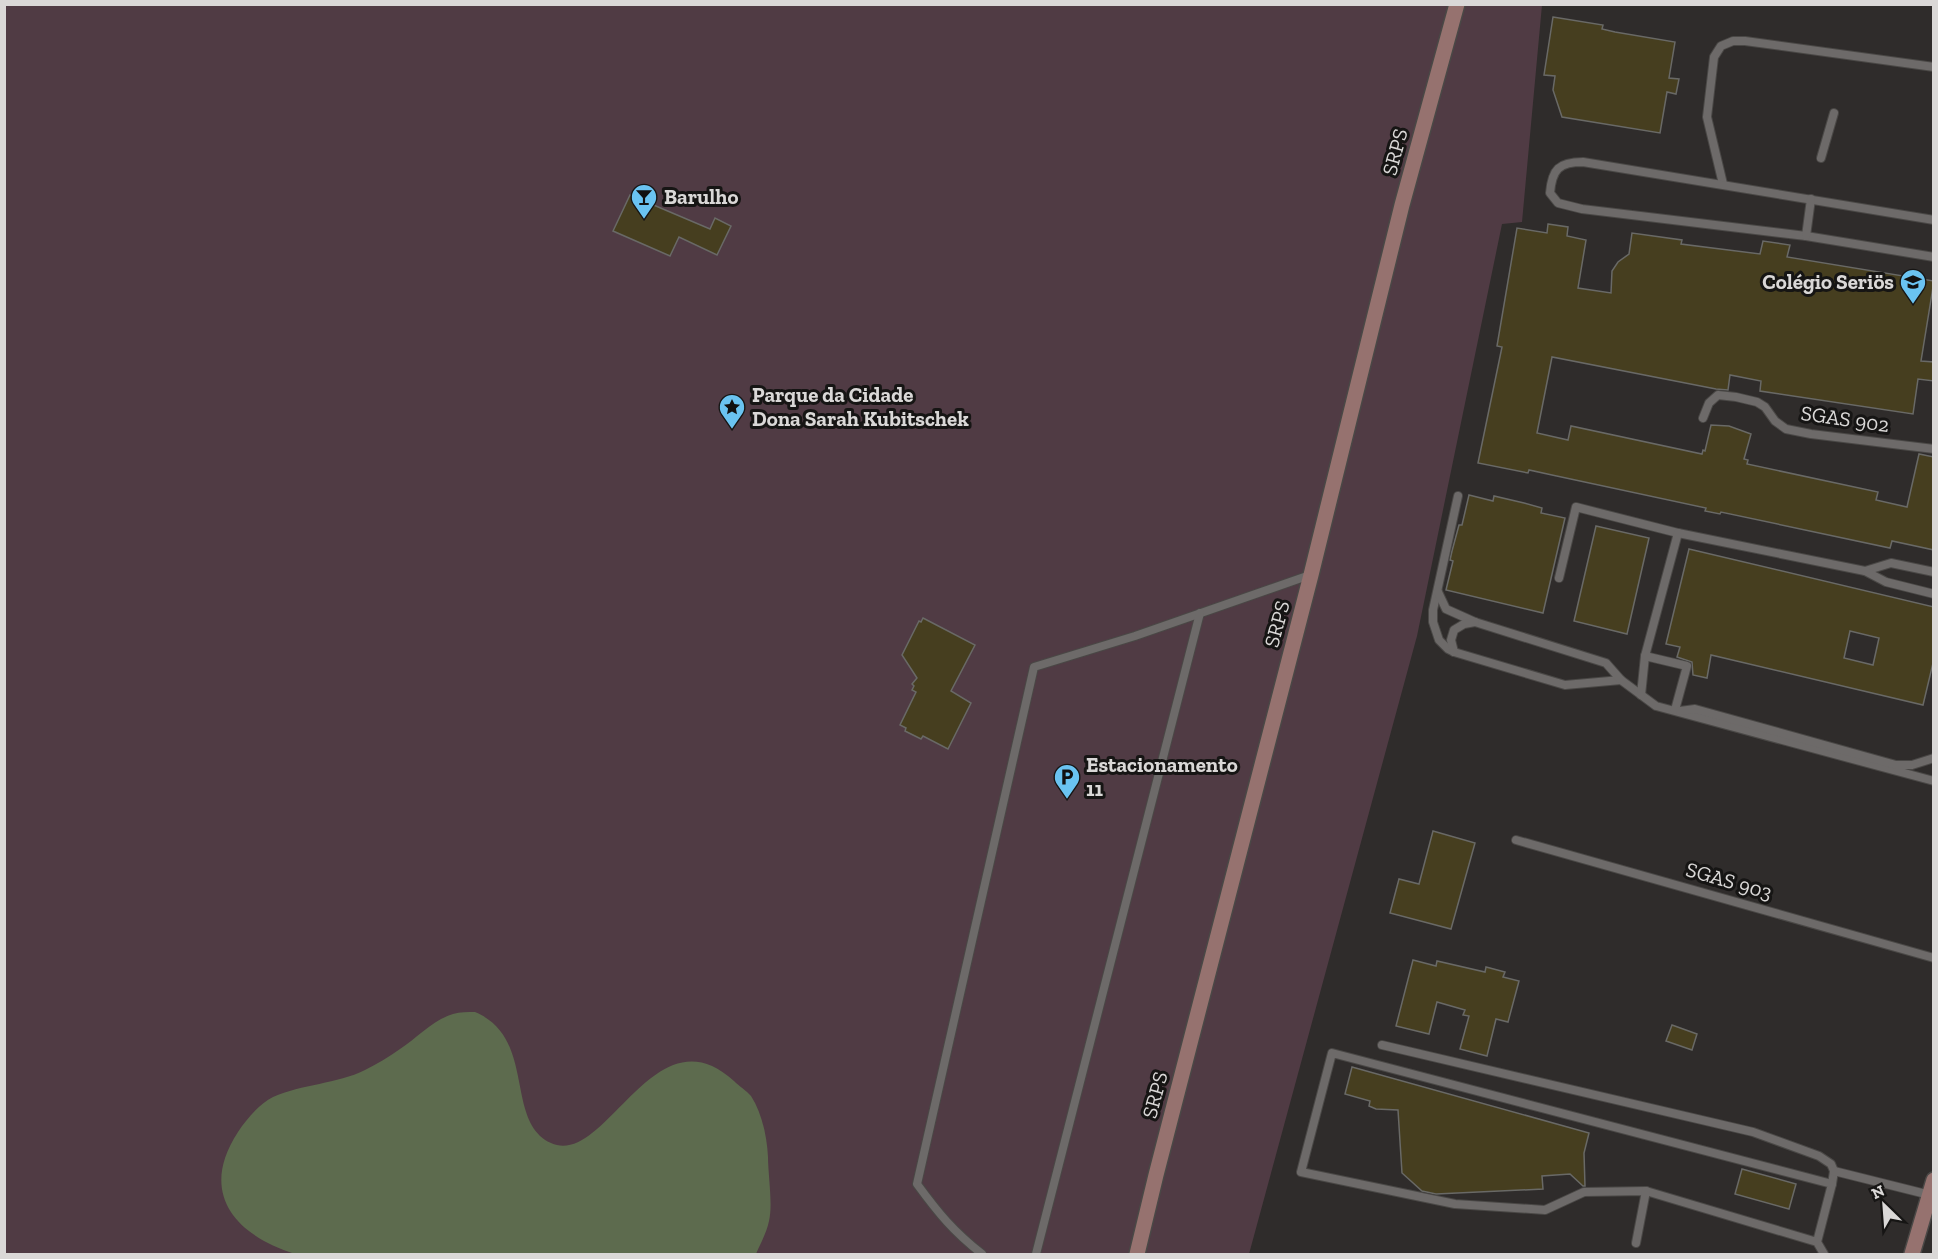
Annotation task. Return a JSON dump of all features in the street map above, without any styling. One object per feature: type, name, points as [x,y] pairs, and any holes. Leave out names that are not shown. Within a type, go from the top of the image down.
[{"type":"main road","name":"SRPS","points":[[1137,1254],[1311,575],[1402,205],[1457,4]]},
{"type":"main road","points":[[1912,1254],[1934,1180]]},
{"type":"lane","points":[[1723,184],[1707,117],[1714,57],[1722,46],[1745,41],[1934,67]]},
{"type":"lane","points":[[1821,158],[1833,113]]},
{"type":"lane","points":[[1934,220],[1583,162],[1568,162],[1558,168],[1551,181],[1550,193],[1558,203],[1582,209],[1806,236],[1934,257]]},
{"type":"lane","points":[[1806,236],[1811,199]]},
{"type":"lane","name":"SGAS 902","points":[[1703,418],[1709,403],[1718,395],[1736,397],[1757,402],[1786,429],[1934,450]]},
{"type":"lane","points":[[1458,496],[1433,610],[1435,633],[1443,645],[1455,652],[1565,685],[1621,680]]},
{"type":"lane","points":[[1559,578],[1576,507],[1678,533],[1865,571],[1887,582],[1934,594]]},
{"type":"lane","points":[[1641,695],[1645,656],[1678,533]]},
{"type":"lane","points":[[1865,571],[1891,563],[1934,572]]},
{"type":"lane","points":[[982,1254],[944,1221],[917,1184],[1035,667],[1200,614],[1311,575]]},
{"type":"lane","points":[[1438,592],[1446,609],[1475,622],[1606,663],[1621,680],[1656,706],[1677,710],[1695,709],[1896,765],[1912,765],[1934,758]]},
{"type":"lane","points":[[1036,1254],[1200,614]]},
{"type":"lane","points":[[1455,652],[1451,640],[1454,630],[1464,624],[1475,622]]},
{"type":"lane","points":[[1645,656],[1687,666],[1677,710]]},
{"type":"lane","points":[[1677,710],[1692,717],[1934,781]]},
{"type":"lane","name":"SGAS 903","points":[[1515,840],[1934,958]]},
{"type":"lane","points":[[1382,1045],[1753,1132],[1819,1156],[1832,1164],[1834,1171],[1817,1242]]},
{"type":"lane","points":[[1824,1254],[1817,1242],[1646,1191],[1584,1192],[1545,1210],[1455,1204],[1431,1200],[1411,1193],[1301,1172],[1332,1053],[1832,1184]]},
{"type":"lane","points":[[1834,1171],[1930,1195]]},
{"type":"lane","points":[[1636,1243],[1646,1191]]},
{"type":"shaded area","name":"Parque da Cidade Dona Sarah Kubitschek","points":[[5,5],[1542,5],[1522,222],[1502,224],[1417,636],[1249,1254],[5,1254]]},
{"type":"shaded area","points":[[475,1012],[494,1024],[506,1040],[514,1059],[528,1117],[537,1132],[551,1143],[571,1144],[592,1133],[655,1075],[679,1063],[705,1063],[747,1092],[755,1103],[763,1125],[771,1207],[765,1234],[756,1254],[295,1254],[255,1236],[240,1223],[229,1209],[223,1192],[222,1174],[227,1154],[238,1132],[258,1108],[273,1097],[284,1093],[354,1075],[396,1052],[439,1020],[456,1013]]},
{"type":"building","points":[[1553,17],[1603,25],[1602,29],[1615,32],[1675,42],[1669,78],[1679,79],[1676,94],[1667,92],[1660,133],[1562,117],[1553,90],[1555,76],[1544,75]]},
{"type":"building","points":[[630,195],[710,229],[715,218],[731,226],[717,255],[679,237],[670,256],[613,231]]},
{"type":"building","points":[[1548,224],[1568,227],[1567,236],[1586,240],[1578,288],[1611,293],[1612,271],[1618,262],[1629,254],[1632,233],[1682,240],[1681,244],[1760,254],[1763,241],[1790,245],[1787,257],[1934,281],[1921,361],[1934,362],[1934,381],[1918,379],[1913,414],[1760,391],[1761,381],[1730,375],[1728,390],[1716,389],[1552,357],[1537,433],[1568,440],[1571,426],[1702,454],[1703,450],[1705,451],[1711,425],[1729,426],[1751,434],[1744,459],[1748,460],[1747,464],[1878,492],[1876,500],[1907,507],[1919,454],[1934,457],[1934,550],[1892,541],[1890,548],[1721,512],[1720,514],[1705,511],[1706,508],[1529,470],[1528,473],[1478,463],[1502,347],[1497,346],[1517,228],[1547,233]]},
{"type":"building","points":[[1469,495],[1493,501],[1494,496],[1524,503],[1542,508],[1541,513],[1565,518],[1543,613],[1446,590],[1453,561],[1450,560],[1452,551],[1459,525],[1462,525]]},
{"type":"building","points":[[1596,526],[1649,538],[1627,634],[1574,621]]},
{"type":"building","points":[[1689,549],[1934,607],[1934,659],[1923,705],[1711,655],[1707,678],[1693,675],[1692,662],[1677,657],[1680,647],[1666,644]],"holes":[[[1850,631],[1879,638],[1873,665],[1844,658]]]},
{"type":"building","points":[[923,618],[975,645],[951,691],[971,703],[948,749],[923,736],[921,739],[905,731],[906,728],[900,725],[916,692],[912,690],[914,686],[912,684],[917,678],[902,655],[919,621],[921,622]]},
{"type":"building","points":[[1433,831],[1475,843],[1451,929],[1390,913],[1399,879],[1419,884]]},
{"type":"building","points":[[1413,960],[1436,966],[1437,961],[1485,972],[1486,967],[1505,972],[1503,977],[1519,981],[1508,1022],[1496,1019],[1487,1056],[1460,1049],[1469,1016],[1463,1015],[1465,1010],[1437,1002],[1429,1034],[1396,1026]]},
{"type":"building","points":[[1672,1025],[1697,1034],[1692,1050],[1666,1041]]},
{"type":"building","points":[[1352,1067],[1589,1133],[1584,1153],[1585,1186],[1570,1174],[1542,1176],[1543,1189],[1436,1194],[1422,1191],[1402,1173],[1398,1110],[1376,1109],[1369,1106],[1370,1101],[1345,1094]]},
{"type":"building","points":[[1742,1169],[1796,1184],[1789,1209],[1735,1194]]},
{"type":"place","name":"Barulho","points":[[644,220]]},
{"type":"place","name":"Colégio Seriös","points":[[1913,305]]},
{"type":"place","name":"Parque da Cidade Dona Sarah Kubitschek","points":[[732,430]]},
{"type":"place","name":"Estacionamento 11","points":[[1067,800]]}]
